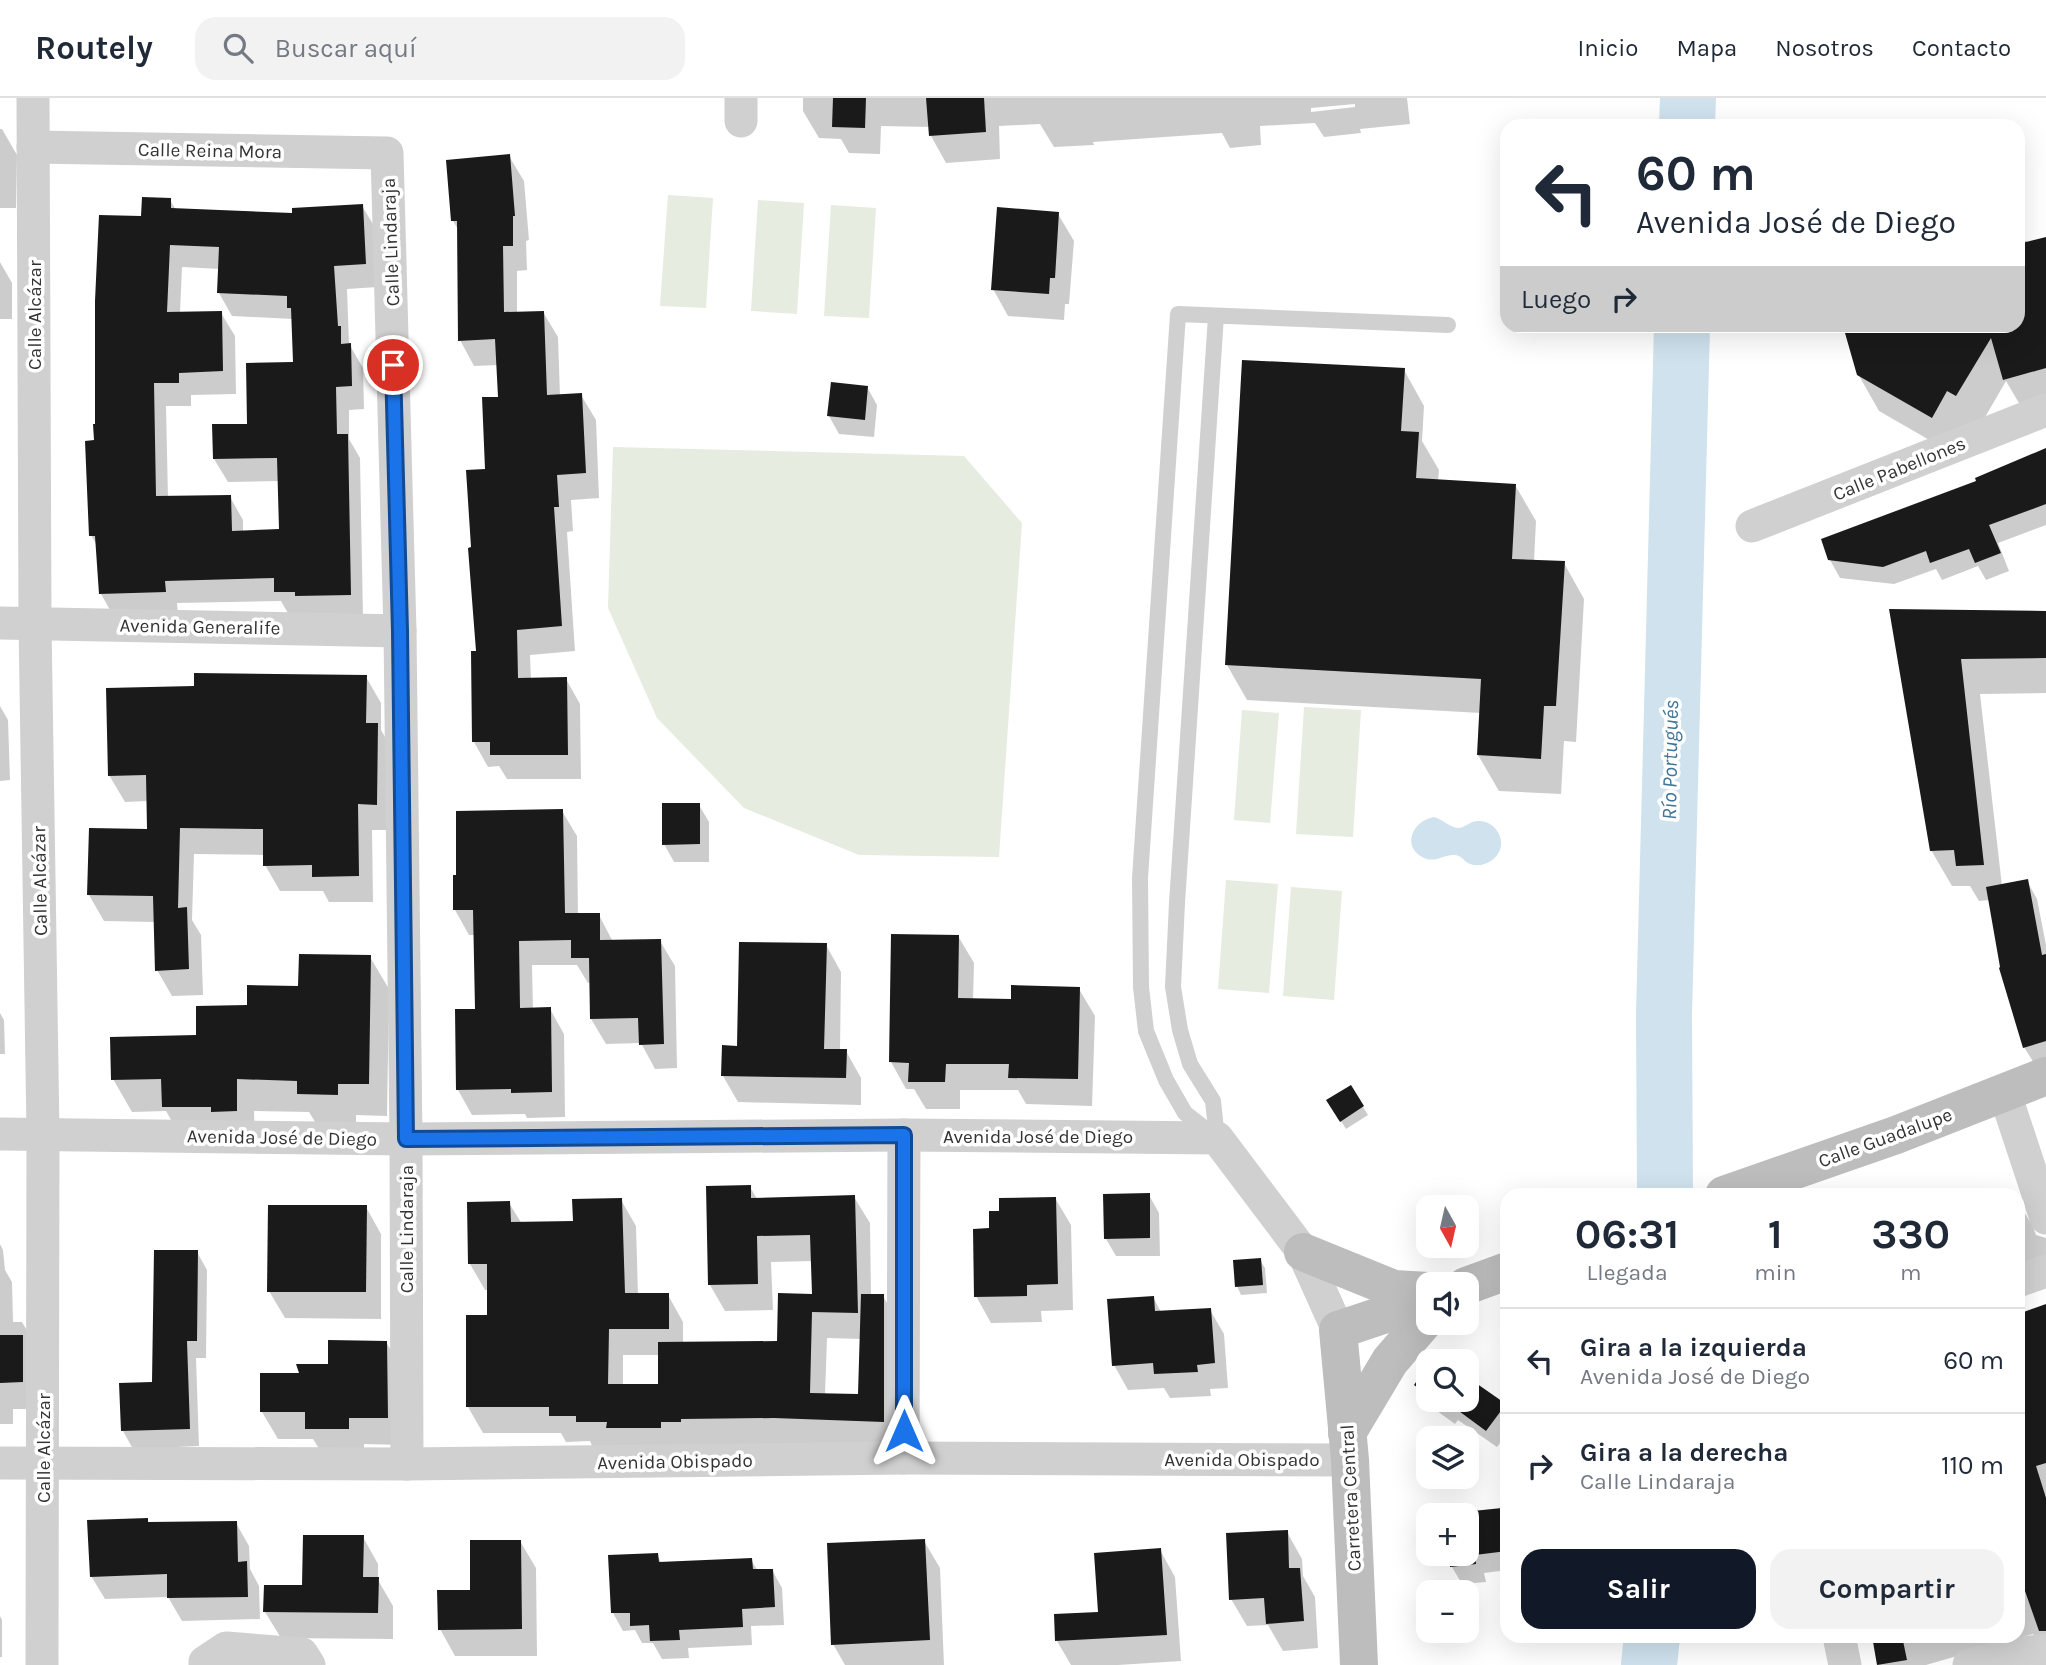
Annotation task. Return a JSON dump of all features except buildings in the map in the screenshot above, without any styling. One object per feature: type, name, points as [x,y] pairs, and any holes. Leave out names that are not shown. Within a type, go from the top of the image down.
[{"type":"street","name":"Calle Alcázar","points":[[33,98],[35,623],[43,1133],[42,1665]]},
{"type":"street","name":"Calle Reina Mora","points":[[33,146],[387,153]]},
{"type":"street","name":"Calle Lindaraja","points":[[387,153],[400,631],[407,1464]]},
{"type":"street","name":"Calle Pabellones","points":[[1752,526],[2046,410]]},
{"type":"street","name":"Avenida Generalife","points":[[0,623],[400,631]]},
{"type":"street","name":"Calle Guadalupe","points":[[1744,1188],[1896,1135],[2046,1076]]},
{"type":"street","points":[[2004,1091],[2046,1218]]},
{"type":"street","name":"Avenida José de Diego","points":[[0,1134],[406,1139],[904,1135],[1217,1138]]},
{"type":"street","points":[[904,1135],[904,1458]]},
{"type":"street","points":[[1217,1138],[1303,1252],[1338,1330],[1416,1304]]},
{"type":"street","points":[[1303,1252],[1385,1286],[1416,1291]]},
{"type":"street","points":[[2025,1278],[2046,1271]]},
{"type":"street","points":[[1479,1281],[1500,1274]]},
{"type":"street","name":"Carretera Central","points":[[1338,1330],[1349,1446],[1359,1665]]},
{"type":"street","points":[[1349,1446],[1390,1361],[1416,1331]]},
{"type":"street","name":"Avenida Obispado","points":[[0,1463],[407,1464],[904,1458],[1349,1446]]},
{"type":"street","points":[[1840,1643],[1845,1665]]},
{"type":"street","points":[[1969,1665],[2006,1646],[2046,1650]]},
{"type":"street","points":[[205,1665],[205,1662],[226,1648],[302,1654],[309,1665]]},
{"type":"lane","points":[[1217,1138],[1185,1114],[1166,1080],[1146,1031],[1141,987],[1140,889],[1178,314],[1448,325]]},
{"type":"lane","points":[[1216,316],[1178,876],[1173,987],[1180,1030],[1190,1063],[1213,1101],[1217,1138]]},
{"type":"shaded area","points":[[668,195],[713,198],[706,308],[660,306]]},
{"type":"shaded area","points":[[758,200],[804,203],[797,314],[751,311]]},
{"type":"shaded area","points":[[831,205],[876,208],[869,318],[824,316]]},
{"type":"shaded area","points":[[613,447],[964,456],[1022,523],[999,857],[859,855],[744,808],[657,718],[608,608]]},
{"type":"shaded area","points":[[1304,707],[1361,710],[1353,837],[1296,834]]},
{"type":"shaded area","points":[[1242,710],[1279,713],[1270,823],[1234,820]]},
{"type":"shaded area","points":[[1226,880],[1278,884],[1269,993],[1218,989]]},
{"type":"shaded area","points":[[1291,887],[1342,891],[1334,1000],[1283,996]]},
{"type":"water","points":[[1434,817],[1458,828],[1475,821],[1488,823],[1501,839],[1498,854],[1482,865],[1473,865],[1455,855],[1432,860],[1424,858],[1413,848],[1412,835],[1426,819]]},
{"type":"waterway","name":"Río Portugués","points":[[1687,119],[1688,98]]},
{"type":"waterway","name":"Río Portugués","points":[[1665,1188],[1664,1014],[1682,333]]},
{"type":"waterway","name":"Río Portugués","points":[[1649,1665],[1651,1643]]},
{"type":"route","points":[[393,365],[400,631],[406,1139],[904,1135],[904,1431]]}]
